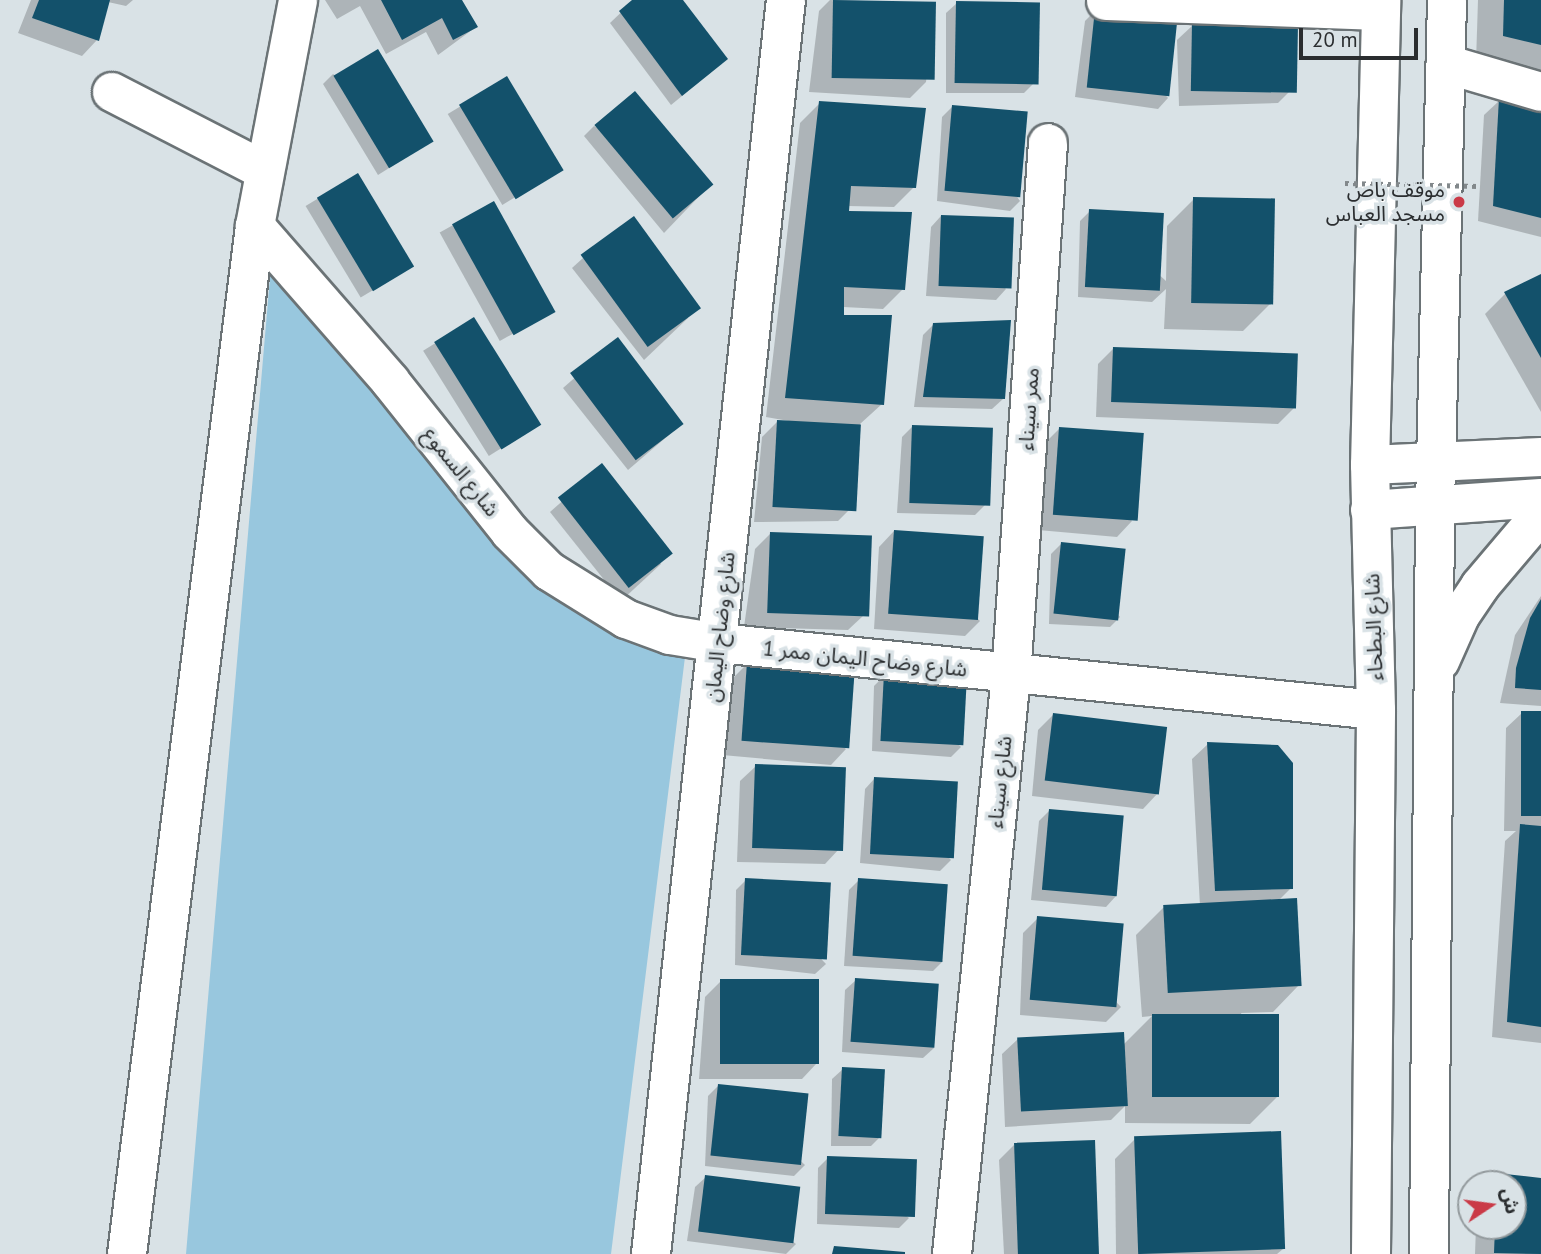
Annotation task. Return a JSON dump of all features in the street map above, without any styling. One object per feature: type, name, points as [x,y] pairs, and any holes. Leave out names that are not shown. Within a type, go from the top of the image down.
[{"type":"street","points":[[127,1254],[255,226],[263,170],[298,0]]},
{"type":"street","name":"شارع وضاح اليمان","points":[[651,1254],[719,643],[786,0]]},
{"type":"street","points":[[1429,1254],[1435,506],[1447,0]]},
{"type":"street","points":[[1107,1],[1381,5]]},
{"type":"street","name":"شارع البطحاء","points":[[1371,1254],[1377,710],[1370,465],[1381,5]]},
{"type":"street","points":[[1446,64],[1541,92]]},
{"type":"street","points":[[112,92],[263,170]]},
{"type":"street","name":"ممر سيناء","points":[[1011,676],[1048,143]]},
{"type":"street","name":"شارع السموع","points":[[255,226],[390,381],[471,487],[549,571],[626,619],[670,635],[719,643]]},
{"type":"street","points":[[1370,465],[1541,457]]},
{"type":"street","points":[[1370,510],[1541,498]]},
{"type":"street","points":[[1433,680],[1460,616],[1510,545],[1541,514]]},
{"type":"street","name":"شارع وضاح اليمان ممر 1","points":[[719,643],[1011,676]]},
{"type":"street","points":[[1011,676],[1377,710]]},
{"type":"street","name":"شارع سيناء","points":[[952,1254],[1011,676]]},
{"type":"path","points":[[1345,183],[1478,186]]},
{"type":"shaded area","points":[[273,243],[476,517],[685,657],[611,1254],[186,1254]]},
{"type":"building","points":[[39,0],[110,0],[99,41],[32,18]]},
{"type":"building","points":[[381,0],[462,0],[478,27],[453,40],[442,18],[402,40]]},
{"type":"building","points":[[632,0],[683,0],[728,59],[682,96],[619,11]]},
{"type":"building","points":[[833,0],[936,2],[935,80],[832,78]]},
{"type":"building","points":[[1504,0],[1541,0],[1541,45],[1503,36]]},
{"type":"building","points":[[956,1],[1040,2],[1039,84],[955,83]]},
{"type":"building","points":[[1095,9],[1178,18],[1169,96],[1087,88]]},
{"type":"building","points":[[1192,23],[1298,25],[1297,93],[1191,91]]},
{"type":"building","points":[[378,49],[434,142],[389,168],[333,76]]},
{"type":"building","points":[[507,76],[564,170],[516,199],[459,105]]},
{"type":"building","points":[[635,91],[713,184],[673,219],[594,125]]},
{"type":"building","points":[[1499,98],[1541,111],[1541,218],[1493,206]]},
{"type":"building","points":[[819,101],[926,108],[916,188],[851,186],[849,211],[912,212],[905,290],[844,287],[844,315],[892,315],[884,405],[785,398]]},
{"type":"building","points":[[952,105],[1028,112],[1020,197],[945,191]]},
{"type":"building","points":[[358,173],[414,266],[373,291],[317,198]]},
{"type":"building","points":[[1193,197],[1275,198],[1273,304],[1191,303]]},
{"type":"building","points":[[494,201],[556,312],[514,335],[452,224]]},
{"type":"building","points":[[1089,209],[1164,213],[1160,291],[1085,287]]},
{"type":"building","points":[[941,215],[1014,218],[1011,289],[939,286]]},
{"type":"building","points":[[634,216],[701,308],[648,347],[581,255]]},
{"type":"building","points":[[1541,274],[1541,358],[1504,292]]},
{"type":"building","points":[[474,317],[541,425],[501,450],[434,342]]},
{"type":"building","points":[[1011,320],[1005,399],[923,397],[933,323]]},
{"type":"building","points":[[618,337],[684,424],[636,460],[570,373]]},
{"type":"building","points":[[1113,347],[1298,353],[1296,408],[1111,402]]},
{"type":"building","points":[[777,420],[861,424],[856,511],[772,507]]},
{"type":"building","points":[[912,425],[993,428],[990,506],[909,503]]},
{"type":"building","points":[[1059,427],[1144,433],[1138,521],[1053,515]]},
{"type":"building","points":[[602,463],[673,554],[629,588],[558,497]]},
{"type":"building","points":[[894,530],[984,536],[978,620],[888,614]]},
{"type":"building","points":[[770,532],[872,536],[869,617],[767,613]]},
{"type":"building","points":[[1061,542],[1126,549],[1118,620],[1053,614]]},
{"type":"building","points":[[1541,599],[1541,690],[1515,688],[1516,668],[1530,618]]},
{"type":"building","points":[[747,662],[855,670],[849,748],[741,741]]},
{"type":"building","points":[[884,673],[967,677],[963,745],[880,741]]},
{"type":"building","points":[[1521,711],[1541,711],[1541,816],[1521,816]]},
{"type":"building","points":[[1053,713],[1167,727],[1159,795],[1045,780]]},
{"type":"building","points":[[1207,742],[1278,745],[1293,763],[1293,889],[1215,891]]},
{"type":"building","points":[[755,764],[846,767],[843,851],[752,848]]},
{"type":"building","points":[[874,777],[958,781],[954,858],[870,854]]},
{"type":"building","points":[[1049,809],[1124,816],[1117,896],[1042,890]]},
{"type":"building","points":[[1520,824],[1541,826],[1541,1027],[1507,1022]]},
{"type":"building","points":[[745,878],[831,883],[827,959],[741,955]]},
{"type":"building","points":[[858,878],[948,884],[942,962],[853,956]]},
{"type":"building","points":[[1297,898],[1302,986],[1168,993],[1163,905]]},
{"type":"building","points":[[1037,916],[1124,924],[1116,1007],[1030,1000]]},
{"type":"building","points":[[855,978],[939,984],[934,1048],[851,1042]]},
{"type":"building","points":[[720,979],[819,979],[819,1064],[720,1064]]},
{"type":"building","points":[[1152,1014],[1279,1014],[1279,1097],[1152,1097]]},
{"type":"building","points":[[1124,1032],[1128,1106],[1021,1111],[1017,1038]]},
{"type":"building","points":[[842,1067],[885,1069],[881,1138],[838,1136]]},
{"type":"building","points":[[718,1084],[809,1094],[801,1165],[710,1156]]},
{"type":"building","points":[[1281,1131],[1285,1249],[1138,1254],[1134,1136]]},
{"type":"building","points":[[1095,1140],[1099,1254],[1018,1254],[1014,1143]]},
{"type":"building","points":[[827,1156],[917,1159],[915,1217],[825,1214]]},
{"type":"building","points":[[705,1175],[800,1187],[793,1243],[698,1232]]},
{"type":"building","points":[[1527,1176],[1541,1178],[1541,1254],[1494,1253],[1494,1240],[1527,1240]]},
{"type":"building","points":[[834,1246],[905,1252],[905,1254],[832,1254]]},
{"type":"place","name":"موقف باص مسجد العباس","points":[[1459,202]]}]
